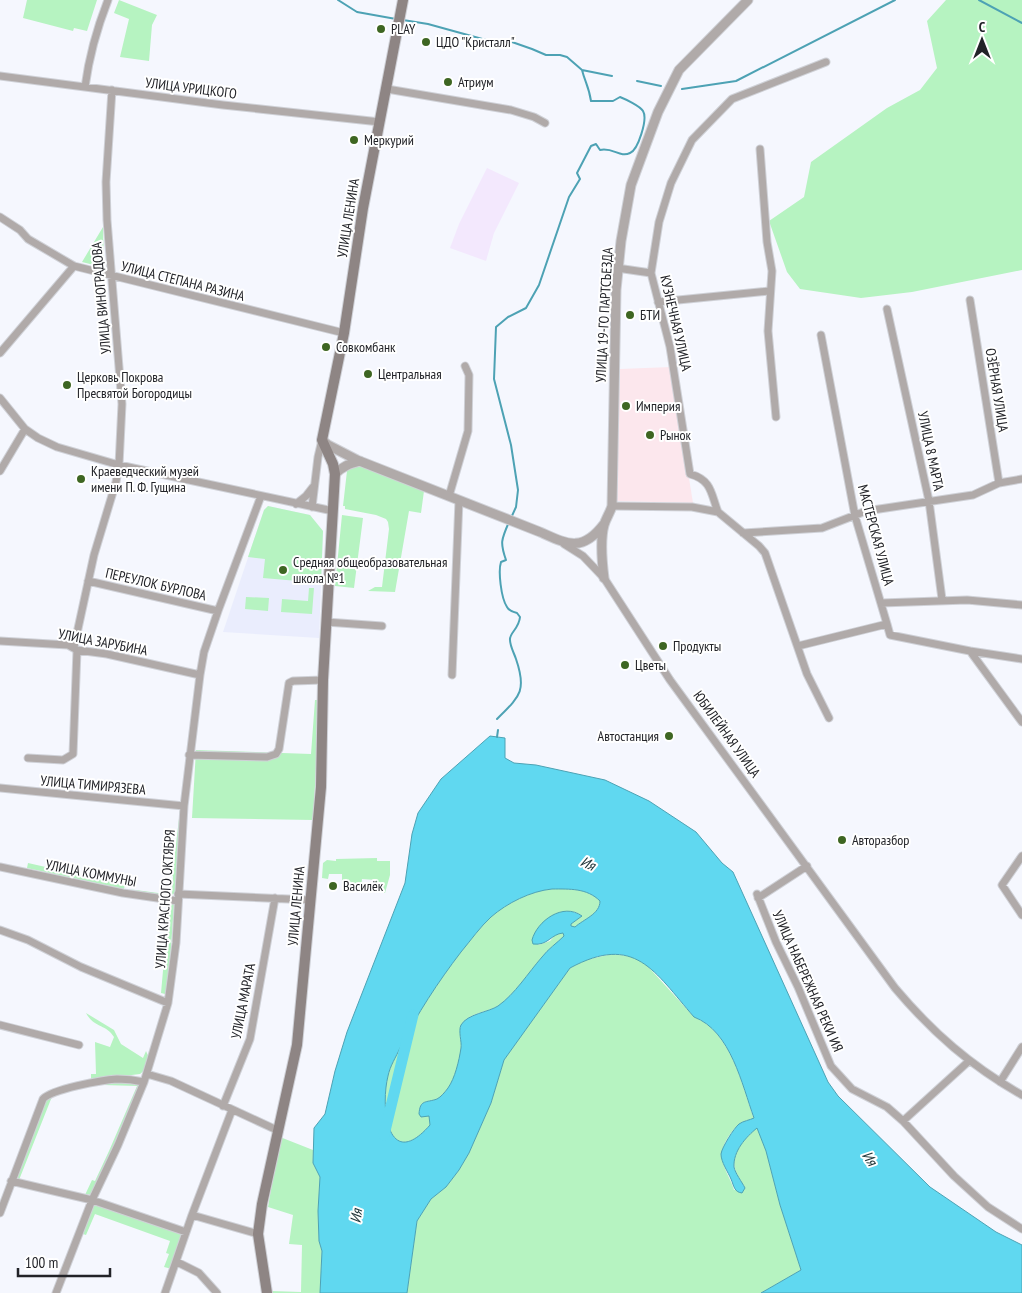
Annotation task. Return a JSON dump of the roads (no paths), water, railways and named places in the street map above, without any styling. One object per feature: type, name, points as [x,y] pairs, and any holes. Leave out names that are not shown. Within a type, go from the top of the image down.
[{"type":"main road","name":"УЛИЦА ЛЕНИНА","points":[[322,440],[344,333],[363,208],[403,0]]},
{"type":"main road","points":[[322,440],[334,469]]},
{"type":"main road","name":"УЛИЦА ЛЕНИНА","points":[[266,1293],[258,1234],[262,1204],[297,1045],[321,786],[323,680],[334,469]]},
{"type":"street","points":[[85,87],[89,57],[108,0]]},
{"type":"street","name":"УЛИЦА 19-ГО ПАРТСЪЕЗДА","points":[[604,578],[602,560],[604,524],[612,506],[617,268],[631,185],[669,88],[679,70],[748,0]]},
{"type":"street","name":"КУЗНЕЧНАЯ УЛИЦА","points":[[718,512],[707,482],[700,477],[690,474],[670,346],[651,273],[659,222],[671,183],[687,149],[699,132],[732,99],[826,62]]},
{"type":"street","name":"УЛИЦА УРИЦКОГО","points":[[0,76],[223,105],[380,122]]},
{"type":"street","points":[[387,89],[511,110],[534,117],[545,123]]},
{"type":"street","name":"УЛИЦА ВИНОГРАДОВА","points":[[28,758],[63,760],[73,754],[75,649],[88,581],[119,465],[122,404],[107,220],[106,182],[112,90]]},
{"type":"street","points":[[760,149],[767,242],[772,271],[768,331],[776,417]]},
{"type":"street","name":"УЛИЦА СТЕПАНА РАЗИНА","points":[[0,216],[20,230],[28,239],[74,266],[344,333]]},
{"type":"street","points":[[0,353],[74,266]]},
{"type":"street","points":[[617,268],[651,273]]},
{"type":"street","points":[[658,302],[770,291]]},
{"type":"street","name":"ОЗЁРНАЯ УЛИЦА","points":[[970,300],[998,483]]},
{"type":"street","name":"УЛИЦА 8 МАРТА","points":[[887,309],[929,501],[942,600]]},
{"type":"street","name":"МАСТЕРСКАЯ УЛИЦА","points":[[821,334],[854,516],[881,603],[967,600],[1022,605]]},
{"type":"street","points":[[449,496],[468,431],[469,374],[466,366]]},
{"type":"street","points":[[0,398],[25,429],[57,447],[119,465],[322,509],[333,514]]},
{"type":"street","points":[[0,471],[25,429]]},
{"type":"street","points":[[312,507],[317,463],[322,440]]},
{"type":"street","name":"ЮБИЛЕЙНАЯ УЛИЦА","points":[[322,440],[360,461],[562,542],[583,556],[604,578],[670,680],[901,995],[925,1022],[969,1061],[1022,1095]]},
{"type":"street","points":[[317,463],[320,460],[330,461],[334,469],[360,461]]},
{"type":"street","points":[[743,533],[822,528],[866,511],[973,495],[998,483],[1022,479]]},
{"type":"street","points":[[296,504],[306,496],[314,485]]},
{"type":"street","name":"УЛИЦА КРАСНОГО ОКТЯБРЯ","points":[[56,1293],[92,1200],[118,1145],[144,1082],[168,1003],[176,944],[189,755],[204,652],[261,496]]},
{"type":"street","points":[[452,675],[459,500]]},
{"type":"street","points":[[612,506],[692,508],[718,512],[759,546],[766,553],[807,674],[829,718]]},
{"type":"street","points":[[562,542],[581,543],[593,536],[604,524]]},
{"type":"street","name":"ПЕРЕУЛОК БУРЛОВА","points":[[88,581],[218,611]]},
{"type":"street","points":[[881,603],[890,635],[1022,659]]},
{"type":"street","points":[[326,622],[382,626]]},
{"type":"street","points":[[798,646],[888,624]]},
{"type":"street","name":"УЛИЦА ЗАРУБИНА","points":[[0,641],[56,644],[200,675]]},
{"type":"street","points":[[970,651],[1022,722]]},
{"type":"street","points":[[189,755],[268,757],[276,754],[279,749],[289,684],[293,681],[323,680]]},
{"type":"street","name":"УЛИЦА ТИМИРЯЗЕВА","points":[[0,788],[184,806]]},
{"type":"street","points":[[1021,912],[1002,885],[1022,856]]},
{"type":"street","name":"УЛИЦА НАБЕРЕЖНАЯ РЕКИ ИЯ","points":[[807,866],[757,896],[831,1066],[852,1089],[887,1107],[903,1121],[961,1183],[988,1207],[1022,1229]]},
{"type":"street","name":"УЛИЦА КОММУНЫ","points":[[0,867],[123,892],[178,897],[310,900]]},
{"type":"street","name":"УЛИЦА МАРАТА","points":[[223,1106],[250,1039],[275,898]]},
{"type":"street","points":[[0,930],[28,940],[80,967],[168,1003]]},
{"type":"street","points":[[0,1025],[79,1044]]},
{"type":"street","points":[[1000,1082],[1022,1047]]},
{"type":"street","points":[[903,1121],[969,1061]]},
{"type":"street","points":[[147,1074],[171,1081],[279,1131]]},
{"type":"street","points":[[0,1213],[4,1191],[11,1181],[43,1099],[47,1095],[58,1090],[111,1080],[144,1082]]},
{"type":"street","points":[[165,1293],[232,1110]]},
{"type":"street","points":[[11,1181],[92,1200],[186,1232]]},
{"type":"street","points":[[192,1215],[258,1234]]},
{"type":"street","points":[[177,1262],[199,1273],[217,1293]]},
{"type":"water","points":[[490,736],[505,738],[505,758],[514,763],[536,765],[605,780],[649,801],[696,832],[722,863],[733,872],[828,1082],[838,1096],[930,1187],[996,1232],[1022,1245],[1022,1293],[761,1293],[801,1270],[780,1205],[766,1151],[757,1128],[741,1145],[734,1161],[737,1175],[745,1188],[742,1193],[735,1188],[722,1160],[722,1151],[734,1129],[741,1123],[754,1118],[733,1060],[717,1034],[707,1024],[694,1017],[654,972],[641,962],[627,956],[611,954],[592,958],[570,968],[504,1060],[491,1103],[469,1153],[446,1187],[431,1199],[417,1221],[407,1293],[320,1293],[322,1251],[319,1241],[318,1211],[320,1177],[313,1163],[314,1128],[325,1114],[347,1032],[405,883],[412,834],[418,813],[441,779]],"holes":[[[552,889],[584,891],[600,901],[599,906],[594,913],[575,927],[571,926],[571,924],[582,916],[575,912],[567,911],[559,912],[539,926],[532,940],[533,944],[546,942],[555,935],[563,933],[564,936],[544,954],[504,1001],[498,1006],[464,1021],[460,1027],[461,1046],[455,1074],[444,1093],[438,1098],[424,1102],[420,1109],[419,1114],[421,1117],[429,1116],[430,1125],[416,1138],[405,1142],[396,1139],[390,1130],[385,1104],[388,1076],[407,1035],[428,999],[461,952],[491,917],[504,907],[528,895]]]},
{"type":"waterway","points":[[338,0],[357,12],[396,19]]},
{"type":"waterway","points":[[682,89],[736,81],[895,0]]},
{"type":"waterway","points":[[979,0],[1022,23]]},
{"type":"waterway","points":[[403,20],[428,24],[486,40],[512,42],[546,55],[567,57],[582,70],[591,101],[613,101],[620,97],[639,107],[644,115],[639,141],[630,153],[623,154],[605,149],[600,150],[596,144],[591,146],[577,173],[580,179],[569,197],[539,285],[526,308],[508,317],[496,327],[494,379],[511,445],[518,490],[516,507],[511,518]]},
{"type":"waterway","points":[[582,70],[612,76]]},
{"type":"waterway","points":[[637,81],[661,86]]},
{"type":"waterway","points":[[497,719],[516,698],[521,686],[519,670],[510,640],[520,617],[507,607],[503,597],[500,578],[501,562],[506,560],[502,541],[509,522]]},
{"type":"waterway","points":[[497,737],[498,730]]},
{"type":"waterway","name":"Ия","points":[[384,1135],[413,1015]]},
{"type":"place","name":"PLAY","points":[[381,29]]},
{"type":"place","name":"ЦДО \"Кристалл\"","points":[[426,42]]},
{"type":"place","name":"Атриум","points":[[448,82]]},
{"type":"place","name":"Меркурий","points":[[354,140]]},
{"type":"place","name":"БТИ","points":[[630,315]]},
{"type":"place","name":"Совкомбанк","points":[[326,347]]},
{"type":"place","name":"Центральная","points":[[368,374]]},
{"type":"place","name":"Церковь Покрова Пресвятой Богородицы","points":[[67,385]]},
{"type":"place","name":"Империя","points":[[626,406]]},
{"type":"place","name":"Рынок","points":[[650,435]]},
{"type":"place","name":"Краеведческий музей имени П. Ф. Гущина","points":[[81,479]]},
{"type":"place","name":"Средняя общеобразовательная школа №1","points":[[283,570]]},
{"type":"place","name":"Продукты","points":[[663,646]]},
{"type":"place","name":"Цветы","points":[[625,665]]},
{"type":"place","name":"Автостанция","points":[[669,736]]},
{"type":"place","name":"Авторазбор","points":[[842,840]]},
{"type":"place","name":"Василёк","points":[[333,886]]}]
